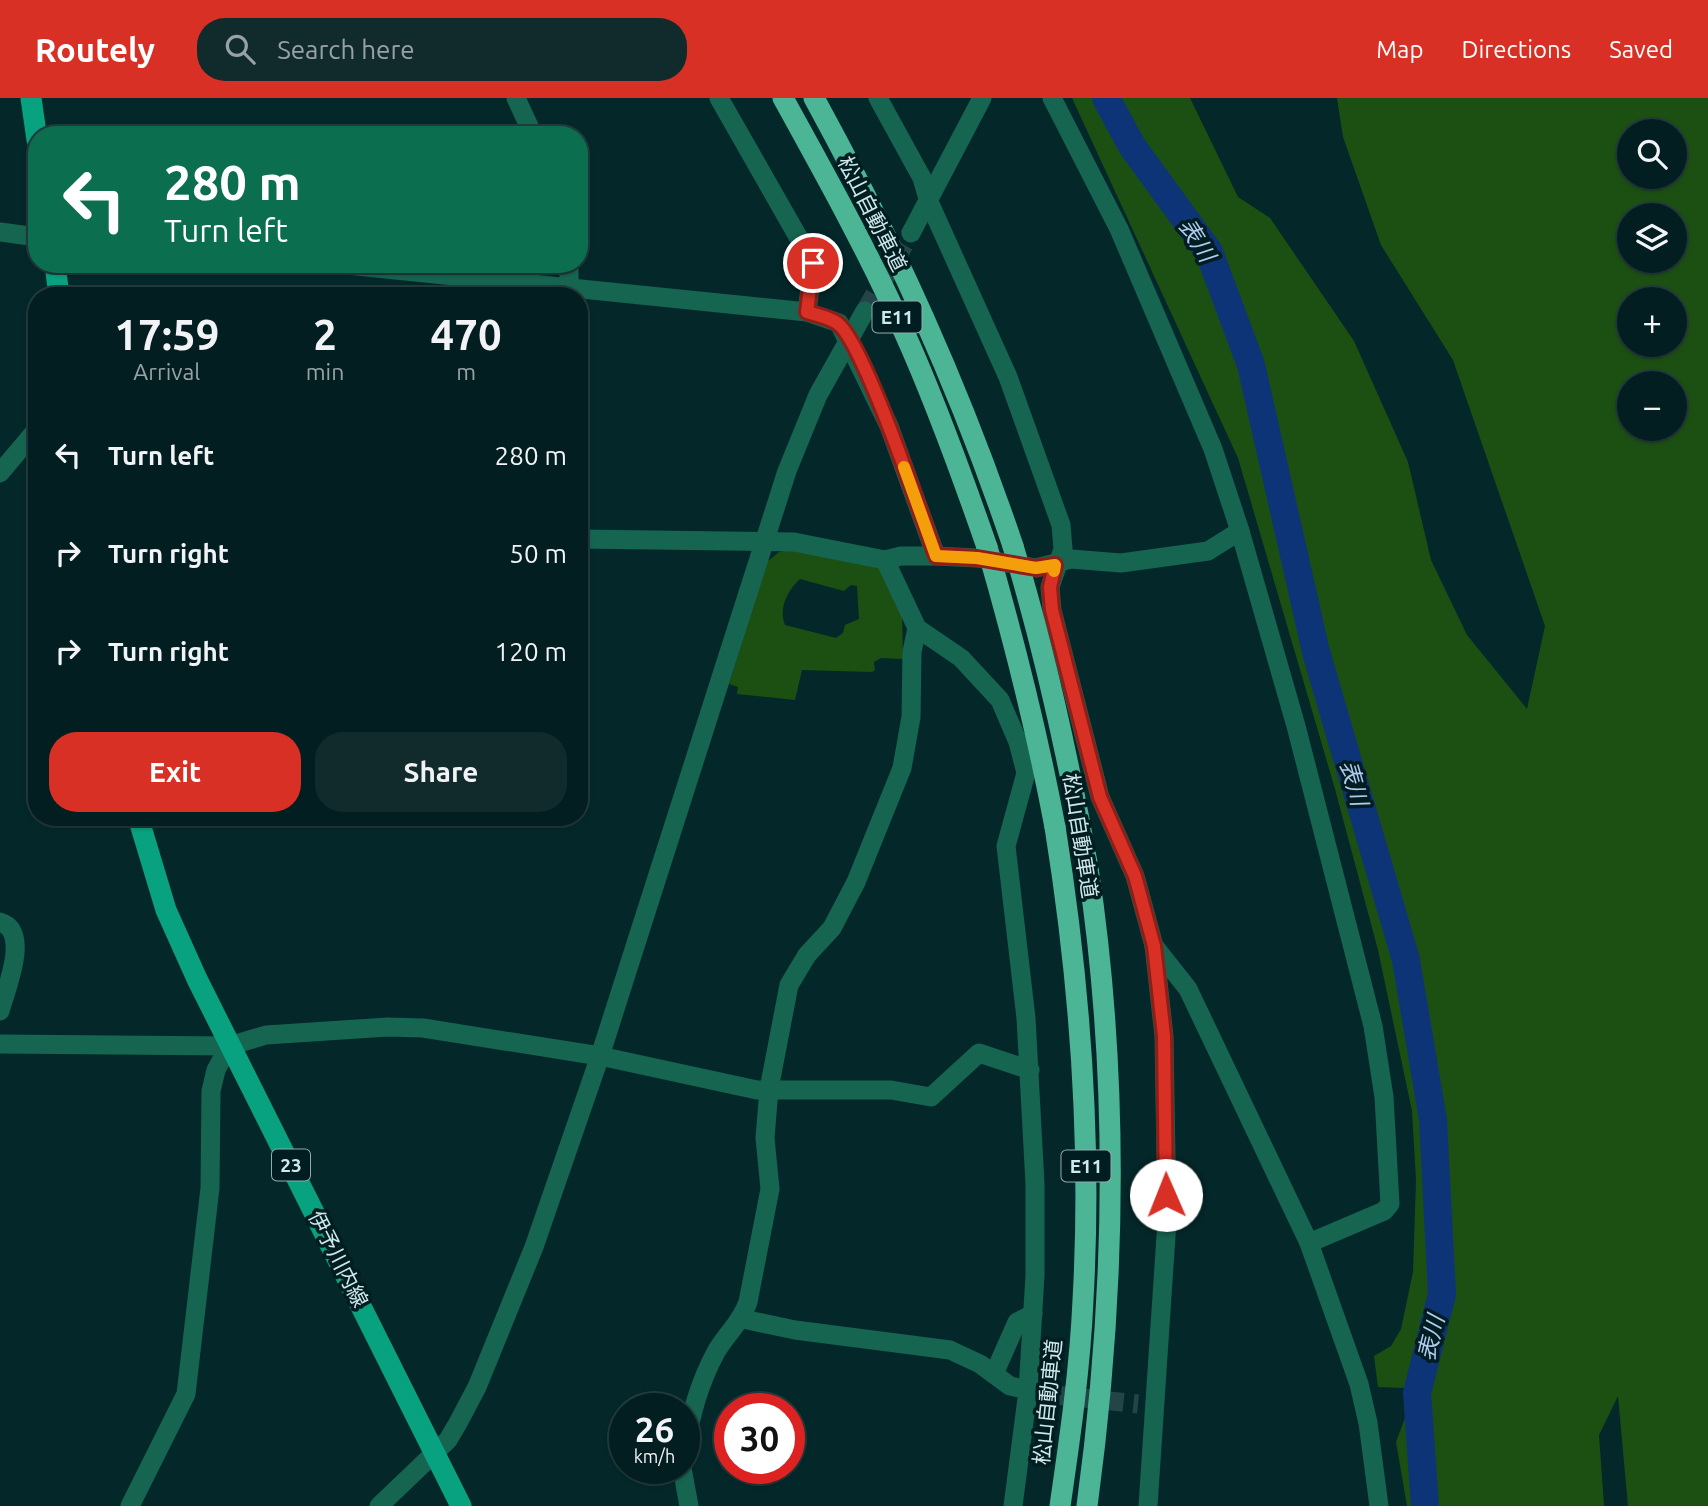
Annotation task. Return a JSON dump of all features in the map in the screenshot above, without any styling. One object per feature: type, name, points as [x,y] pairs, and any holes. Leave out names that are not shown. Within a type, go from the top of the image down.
[{"type":"highway","name":"松山自動車道","points":[[783,98],[847,215],[905,334],[955,456],[987,547],[1019,657],[1055,827],[1082,1052],[1086,1177],[1083,1300],[1074,1411],[1060,1506]]},
{"type":"highway","name":"松山自動車道","points":[[814,98],[870,201],[928,322],[980,448],[1013,546],[1064,733],[1101,961],[1112,1175],[1109,1302],[1087,1506]]},
{"type":"main road","points":[[31,98],[35,126]]},
{"type":"main road","name":"伊予川内線","points":[[141,826],[166,910],[229,1045],[461,1506]]},
{"type":"street","points":[[516,98],[529,126]]},
{"type":"street","points":[[719,98],[813,263],[807,312]]},
{"type":"street","points":[[878,98],[922,178],[929,202],[1008,377],[1061,525],[1063,549],[1055,565],[1050,587],[1052,610],[1100,797],[1135,876],[1154,946],[1164,1036],[1167,1221],[1147,1405],[1148,1506]]},
{"type":"street","points":[[911,233],[982,98]]},
{"type":"street","points":[[1052,98],[1119,229],[1213,449],[1240,531],[1353,940],[1373,1026],[1384,1097],[1390,1204],[1384,1211],[1309,1243]]},
{"type":"street","points":[[0,232],[28,236]]},
{"type":"street","points":[[412,273],[528,287]]},
{"type":"street","points":[[588,294],[807,312],[839,323],[889,426],[936,556]]},
{"type":"street","points":[[379,1506],[453,1431],[477,1387],[534,1247],[600,1056],[736,637],[762,542],[803,429],[865,311]]},
{"type":"street","points":[[0,473],[28,440]]},
{"type":"street","points":[[588,540],[794,542],[885,560],[901,556],[977,558],[1036,568],[1071,559],[1117,562],[1208,551],[1240,531]]},
{"type":"street","points":[[885,560],[917,628],[961,658],[1000,700],[1018,741],[1026,773],[1006,846],[1030,1070],[1035,1184],[1033,1314],[1038,1393],[1013,1506]]},
{"type":"street","points":[[698,1393],[716,1352],[743,1319],[770,1189],[765,1138],[769,1090],[789,985],[807,956],[832,928],[844,905],[902,768],[910,726],[914,672],[912,652],[917,628]]},
{"type":"street","points":[[1026,773],[1100,797]]},
{"type":"street","points":[[0,922],[10,928],[17,943],[0,1011]]},
{"type":"street","points":[[1154,946],[1188,989],[1309,1243],[1359,1384],[1368,1423],[1379,1506]]},
{"type":"street","points":[[0,1044],[229,1045],[266,1035],[388,1027],[444,1030],[600,1056],[769,1090],[891,1090],[926,1098],[931,1097],[979,1053],[1030,1070]]},
{"type":"street","points":[[131,1506],[186,1394],[210,1188],[211,1091],[216,1070],[229,1045]]},
{"type":"street","points":[[994,1374],[1017,1322],[1033,1314]]},
{"type":"street","points":[[743,1319],[795,1330],[930,1346],[968,1357],[1010,1386],[1038,1393]]},
{"type":"street","points":[[685,1484],[690,1506]]},
{"type":"green space","points":[[1072,98],[1190,98],[1238,197],[1270,218],[1354,341],[1408,462],[1431,560],[1467,635],[1527,709],[1545,626],[1453,360],[1381,245],[1343,137],[1337,98],[1708,98],[1708,1506],[1628,1506],[1618,1396],[1599,1435],[1604,1506],[1407,1506],[1396,1442],[1408,1410],[1406,1388],[1378,1387],[1374,1356],[1391,1346],[1401,1329],[1413,1272],[1416,1180],[1412,1111],[1378,950],[1335,789],[1238,458]]},
{"type":"green space","points":[[790,550],[883,566],[902,614],[903,659],[881,658],[874,662],[875,670],[872,672],[802,670],[795,700],[737,694],[738,687],[729,684],[767,562],[779,552]],"holes":[[[800,579],[844,591],[851,585],[857,586],[859,619],[845,625],[843,633],[836,638],[785,625],[785,600]]]},
{"type":"waterway","name":"表川","points":[[1106,98],[1132,146],[1209,252],[1251,365],[1316,652],[1406,960],[1433,1120],[1442,1294],[1417,1393],[1425,1506]]},
{"type":"tunnel","points":[[865,311],[911,233]]},
{"type":"tunnel","points":[[1047,1394],[1138,1404]]},
{"type":"slow traffic","points":[[904,467],[936,556],[962,560],[977,558],[1036,568],[1055,565],[1054,571]]},
{"type":"route","points":[[813,263],[814,275],[807,312],[839,323],[856,354],[889,426],[936,556],[962,560],[977,558],[1036,568],[1055,565],[1050,587],[1052,610],[1100,797],[1113,832],[1135,876],[1154,946],[1155,978],[1164,1036],[1166,1195]]}]
